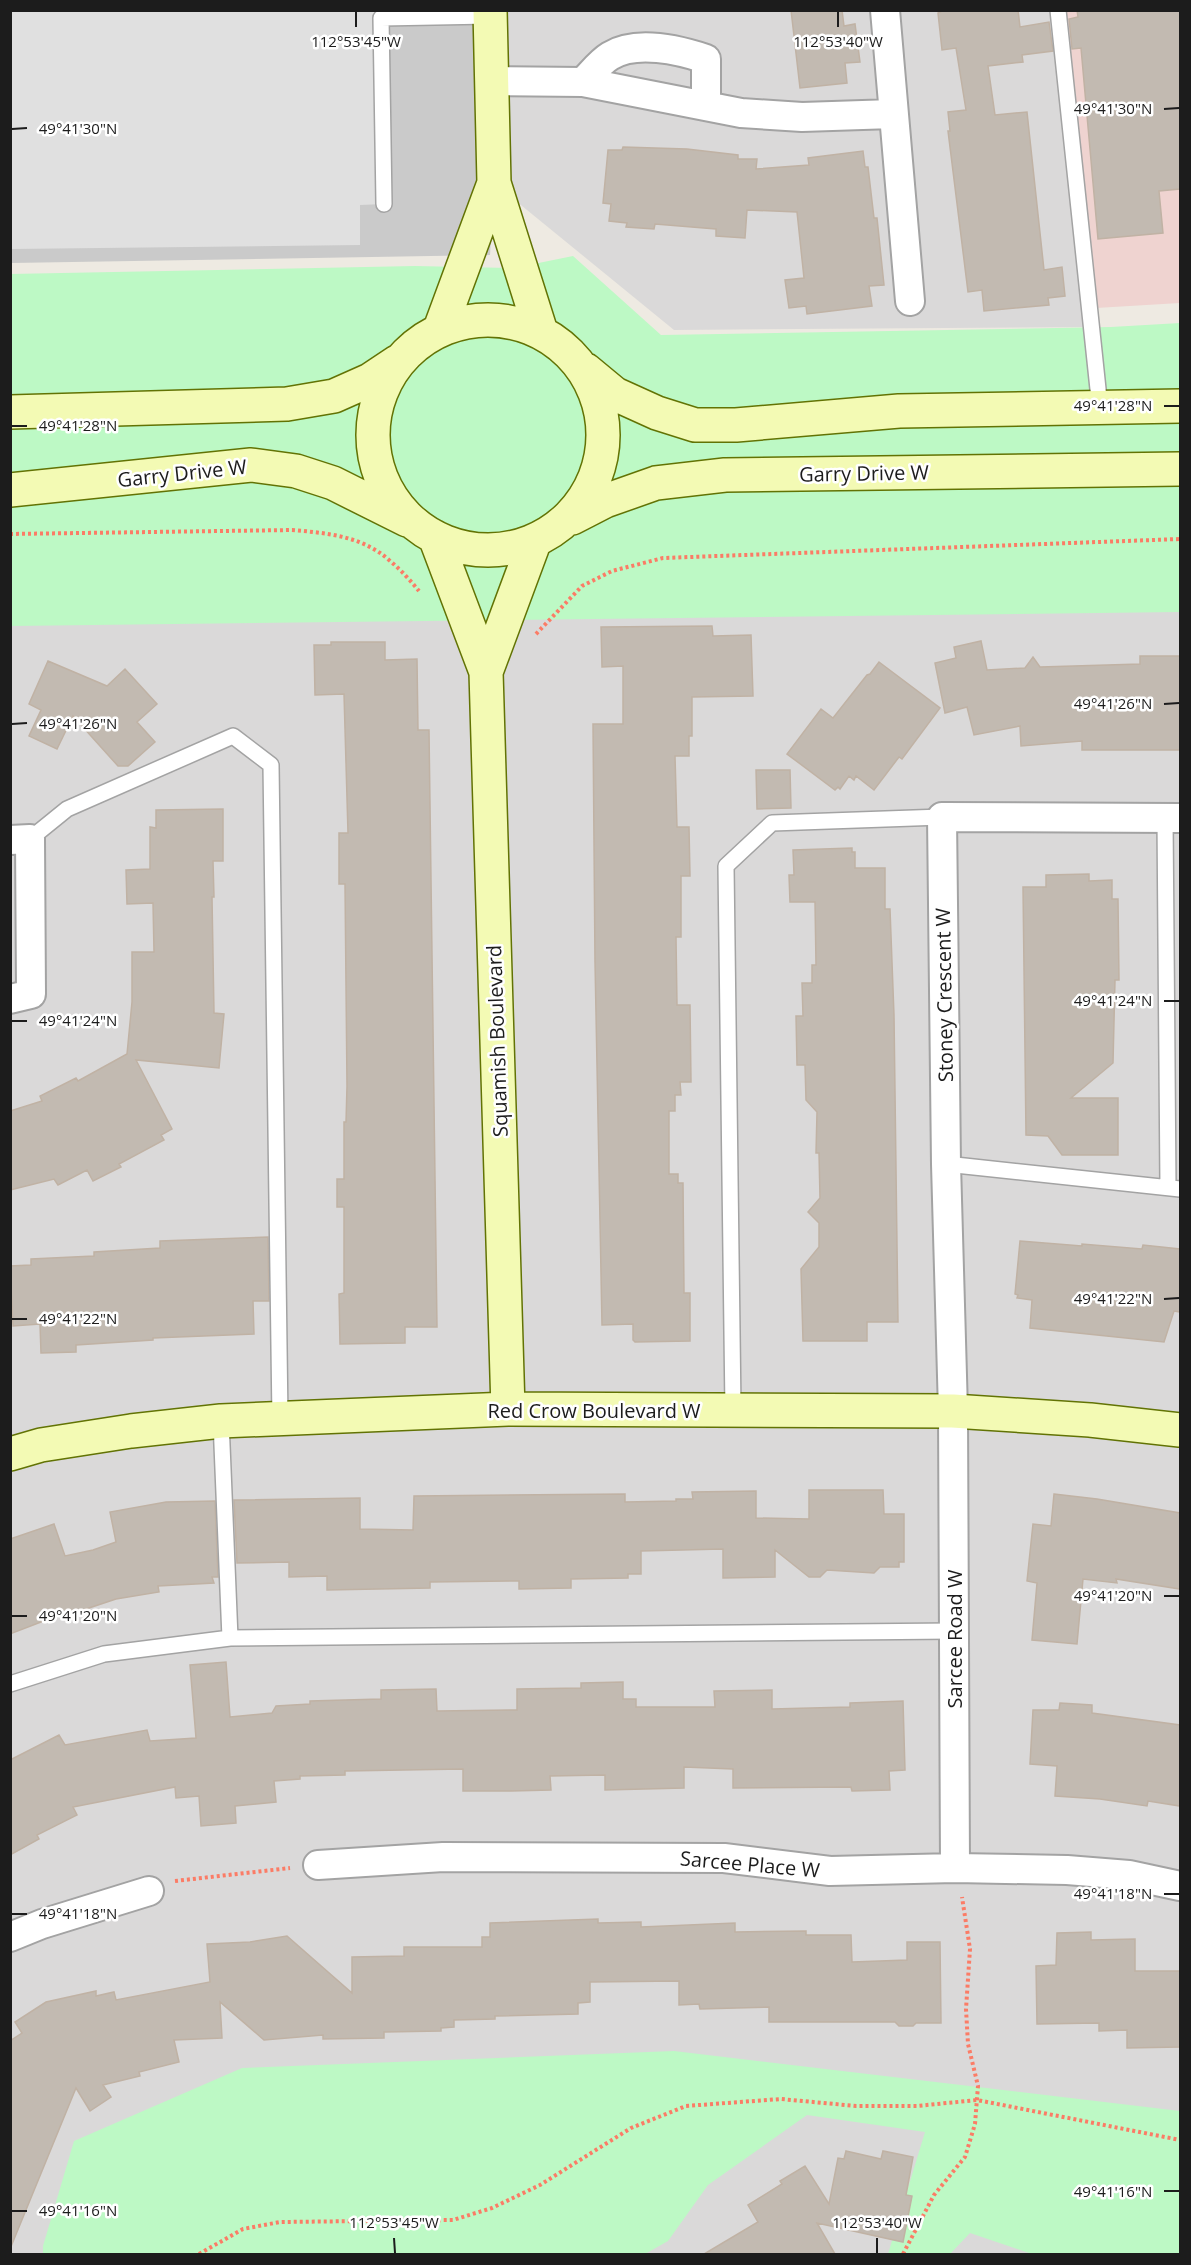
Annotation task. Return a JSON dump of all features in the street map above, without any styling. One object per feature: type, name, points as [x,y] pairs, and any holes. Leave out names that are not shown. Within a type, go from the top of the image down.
[{"type":"main road","points":[[490,13],[494,183],[540,332]]},
{"type":"main road","points":[[440,329],[494,183]]},
{"type":"main road","points":[[10,412],[287,404],[334,396],[370,380],[440,329],[465,321],[491,319],[516,323],[540,332],[562,346],[580,365],[615,394],[657,413],[695,424],[736,425],[899,411],[1180,406]]},
{"type":"main road","points":[[399,361],[385,382],[375,406],[372,432],[374,458],[382,482],[396,504],[424,530]]},
{"type":"main road","points":[[546,533],[576,509],[591,487],[600,463],[603,437],[601,412],[593,387],[580,365]]},
{"type":"main road","name":"Garry Drive W","points":[[10,490],[123,480],[202,468],[251,465],[296,471],[333,483],[459,546],[485,550],[511,548],[546,533],[605,501],[656,483],[725,475],[1180,469]]},
{"type":"main road","name":"Squamish Boulevard","points":[[424,530],[486,672],[508,1409]]},
{"type":"main road","name":"Squamish Boulevard","points":[[486,672],[546,533]]},
{"type":"main road","name":"Red Crow Boulevard W","points":[[10,1454],[41,1445],[131,1431],[221,1421],[508,1409],[953,1411],[1090,1420],[1180,1431]]},
{"type":"street","points":[[885,10],[910,301]]},
{"type":"street","points":[[583,82],[611,55],[640,47],[680,50],[706,59],[706,106]]},
{"type":"street","points":[[493,81],[583,82],[741,113],[801,117],[893,114]]},
{"type":"street","points":[[942,817],[1173,818]]},
{"type":"street","name":"Stoney Crescent W","points":[[942,817],[946,1164],[953,1411]]},
{"type":"street","points":[[10,999],[31,994],[20,840]]},
{"type":"street","name":"Sarcee Road W","points":[[953,1411],[955,1868]]},
{"type":"street","name":"Sarcee Place W","points":[[318,1865],[443,1857],[724,1858],[830,1871],[955,1868],[1067,1870],[1129,1875],[1180,1886]]},
{"type":"street","points":[[10,1937],[42,1924],[149,1891]]},
{"type":"lane","points":[[1058,10],[1100,408]]},
{"type":"lane","points":[[384,204],[381,18],[490,13]]},
{"type":"lane","points":[[20,840],[67,809],[233,736],[271,765],[280,1419]]},
{"type":"lane","points":[[733,1410],[726,866],[772,823],[942,817]]},
{"type":"lane","points":[[946,1164],[1174,1188],[1173,818]]},
{"type":"lane","points":[[221,1421],[230,1638]]},
{"type":"lane","points":[[10,1684],[104,1654],[230,1638],[954,1631]]},
{"type":"path","points":[[10,534],[292,530],[331,533],[359,541],[388,559],[424,596]]},
{"type":"path","points":[[533,637],[582,586],[612,571],[663,558],[1180,539]]},
{"type":"path","points":[[149,1891],[177,1880],[318,1865]]},
{"type":"path","points":[[903,2254],[934,2195],[965,2157],[975,2124],[978,2086],[968,2044],[966,2009],[970,1949],[966,1913],[955,1868]]},
{"type":"path","points":[[198,2254],[243,2229],[280,2222],[453,2220],[463,2217],[492,2208],[540,2185],[631,2128],[686,2106],[781,2099],[856,2106],[907,2106],[977,2100],[1180,2140]]},
{"type":"shaded area","points":[[10,11],[490,11],[494,183],[490,255],[11,263]]},
{"type":"shaded area","points":[[10,11],[381,11],[384,204],[360,205],[360,245],[11,249]]},
{"type":"shaded area","points":[[490,11],[1058,11],[1091,327],[674,330],[494,183]]},
{"type":"shaded area","points":[[1060,11],[1180,11],[1180,303],[1096,308]]},
{"type":"shaded area","points":[[1180,472],[1180,2254],[11,2254],[10,503]]},
{"type":"green space","points":[[573,256],[661,335],[1111,327],[1180,323],[1180,612],[11,626],[10,274],[415,266],[514,268]]},
{"type":"green space","points":[[674,2051],[1180,2111],[1180,2254],[1032,2254],[970,2233],[950,2254],[888,2254],[925,2132],[807,2115],[708,2185],[668,2241],[645,2254],[43,2254],[43,2246],[74,2141],[242,2068]]},
{"type":"building","points":[[791,10],[842,10],[844,26],[855,24],[860,62],[845,63],[847,83],[800,88]]},
{"type":"building","points":[[944,10],[1018,10],[1020,27],[1049,22],[1053,51],[1022,55],[1023,62],[988,66],[995,115],[1027,112],[1044,270],[1062,267],[1065,296],[1048,298],[1049,305],[984,311],[982,290],[968,292],[948,131],[950,131],[948,112],[966,110],[956,48],[942,50],[938,13]]},
{"type":"building","points":[[1077,10],[1180,10],[1180,189],[1159,191],[1163,233],[1098,239],[1081,48],[1072,49],[1069,19],[1078,17]]},
{"type":"building","points":[[623,147],[687,149],[738,155],[738,159],[757,159],[756,169],[809,165],[808,158],[863,151],[865,167],[868,167],[874,218],[877,218],[884,285],[869,286],[872,306],[807,314],[806,306],[789,308],[785,280],[804,278],[797,212],[747,210],[745,238],[716,236],[716,229],[655,224],[654,229],[626,227],[627,223],[609,221],[611,204],[603,203],[608,150],[622,150]]},
{"type":"building","points":[[712,626],[713,636],[751,635],[753,696],[692,697],[692,736],[689,736],[689,756],[675,756],[677,827],[689,827],[690,876],[681,876],[681,937],[676,937],[677,1005],[690,1005],[691,1082],[680,1082],[681,1095],[675,1095],[675,1111],[669,1111],[669,1174],[678,1174],[678,1183],[683,1183],[684,1293],[690,1293],[690,1341],[635,1342],[633,1324],[602,1325],[593,724],[623,724],[623,666],[602,667],[601,627]]},
{"type":"building","points":[[981,641],[987,670],[1025,668],[1033,657],[1040,667],[1140,664],[1140,656],[1180,656],[1180,750],[1082,750],[1082,741],[1021,746],[1020,726],[974,735],[967,707],[945,713],[935,663],[956,658],[954,647]]},
{"type":"building","points":[[331,642],[385,642],[385,660],[417,659],[418,730],[429,730],[437,1327],[405,1327],[405,1343],[340,1344],[339,1294],[344,1293],[344,1207],[337,1207],[337,1179],[344,1179],[344,1122],[346,1122],[347,1086],[345,884],[339,884],[339,833],[348,833],[344,694],[315,695],[314,645],[331,645]]},
{"type":"building","points":[[48,661],[107,686],[125,669],[157,704],[137,722],[155,742],[128,766],[118,766],[73,716],[57,749],[29,736],[41,710],[29,704]]},
{"type":"building","points":[[879,662],[940,708],[902,759],[899,757],[874,790],[856,776],[854,780],[849,776],[840,789],[838,787],[835,790],[787,754],[821,709],[833,718]]},
{"type":"building","points":[[756,770],[790,770],[791,808],[757,809]]},
{"type":"building","points":[[223,809],[223,861],[213,861],[214,897],[212,897],[214,1013],[224,1014],[219,1068],[136,1060],[172,1129],[161,1135],[164,1140],[119,1164],[121,1167],[93,1181],[87,1170],[58,1185],[54,1179],[10,1190],[10,1111],[42,1101],[40,1096],[76,1078],[78,1081],[127,1054],[132,1002],[132,952],[154,952],[153,903],[127,904],[126,870],[150,869],[150,827],[156,828],[156,810]]},
{"type":"building","points":[[852,848],[852,852],[855,852],[855,868],[885,868],[885,909],[890,909],[894,1015],[898,1322],[867,1322],[867,1341],[803,1341],[801,1269],[819,1247],[819,1223],[808,1212],[820,1198],[819,1153],[816,1153],[817,1112],[806,1100],[805,1065],[797,1065],[796,1016],[803,1016],[802,983],[812,983],[812,965],[816,965],[815,902],[790,902],[789,875],[794,875],[793,850]]},
{"type":"building","points":[[1089,874],[1089,881],[1112,880],[1112,899],[1118,899],[1119,980],[1115,980],[1113,1063],[1071,1098],[1118,1098],[1118,1155],[1062,1155],[1048,1136],[1026,1135],[1023,887],[1046,887],[1046,875]]},
{"type":"building","points":[[268,1237],[269,1301],[253,1301],[254,1334],[153,1338],[153,1340],[76,1345],[76,1352],[41,1353],[40,1324],[13,1326],[10,1266],[31,1265],[31,1259],[94,1256],[94,1252],[160,1248],[160,1241]]},
{"type":"building","points":[[1020,1241],[1142,1249],[1143,1245],[1180,1249],[1180,1312],[1174,1311],[1164,1342],[1030,1328],[1032,1300],[1017,1298],[1018,1295],[1015,1294]]},
{"type":"building","points":[[809,1490],[883,1490],[884,1514],[904,1514],[904,1562],[899,1562],[899,1567],[880,1567],[874,1573],[827,1570],[820,1577],[809,1577],[775,1550],[775,1577],[723,1578],[723,1549],[641,1551],[641,1574],[628,1574],[628,1578],[571,1579],[571,1588],[519,1589],[519,1581],[430,1582],[430,1588],[327,1590],[327,1576],[289,1577],[289,1562],[237,1563],[234,1500],[360,1498],[360,1529],[413,1530],[414,1496],[625,1494],[625,1502],[693,1499],[692,1492],[756,1491],[756,1518],[809,1519]]},
{"type":"building","points":[[1054,1494],[1180,1513],[1180,1589],[1116,1579],[1117,1583],[1083,1579],[1077,1644],[1032,1640],[1037,1583],[1027,1581],[1033,1524],[1051,1526]]},
{"type":"building","points":[[215,1501],[218,1577],[212,1577],[214,1583],[158,1586],[159,1592],[116,1599],[68,1615],[67,1612],[10,1634],[10,1539],[54,1524],[65,1556],[116,1542],[110,1512],[166,1502]]},
{"type":"building","points":[[226,1662],[230,1717],[272,1713],[276,1706],[310,1704],[310,1701],[381,1699],[381,1690],[436,1689],[437,1711],[517,1710],[517,1689],[581,1688],[581,1683],[623,1682],[623,1699],[636,1699],[636,1707],[715,1707],[714,1691],[772,1690],[772,1709],[850,1707],[850,1703],[903,1701],[905,1770],[889,1771],[890,1790],[852,1791],[851,1787],[733,1788],[733,1769],[684,1767],[684,1788],[605,1790],[605,1775],[550,1776],[551,1790],[463,1791],[463,1769],[345,1771],[345,1775],[300,1776],[300,1779],[274,1781],[276,1802],[235,1806],[236,1823],[201,1826],[199,1796],[176,1798],[175,1787],[73,1807],[77,1815],[37,1835],[39,1839],[10,1855],[10,1760],[59,1735],[65,1745],[147,1730],[150,1741],[196,1738],[190,1665]]},
{"type":"building","points":[[1060,1703],[1092,1705],[1092,1713],[1180,1725],[1180,1806],[1148,1801],[1147,1806],[1100,1799],[1055,1796],[1057,1766],[1030,1764],[1033,1710],[1059,1710]]},
{"type":"building","points":[[598,1919],[598,1923],[641,1922],[641,1927],[735,1923],[735,1932],[806,1931],[806,1935],[851,1935],[852,1962],[907,1960],[907,1942],[940,1942],[941,2023],[899,2026],[895,2022],[769,2022],[769,2007],[700,2009],[699,2004],[679,2005],[679,1981],[590,1982],[590,2002],[578,2003],[578,2014],[495,2016],[495,2019],[454,2020],[454,2027],[441,2028],[441,2031],[384,2032],[384,2038],[323,2039],[323,2035],[264,2040],[220,2002],[222,2038],[174,2040],[179,2062],[139,2072],[140,2076],[103,2085],[111,2097],[90,2111],[76,2088],[10,2249],[10,2041],[22,2033],[15,2022],[46,2002],[96,1991],[96,1996],[114,1992],[116,2000],[210,1982],[207,1944],[250,1942],[287,1936],[352,1993],[352,1957],[404,1956],[404,1947],[482,1947],[482,1937],[490,1937],[490,1923]]},
{"type":"building","points":[[1091,1932],[1091,1940],[1135,1939],[1135,1971],[1180,1971],[1180,2047],[1127,2048],[1127,2030],[1099,2031],[1099,2023],[1037,2024],[1036,1966],[1056,1965],[1057,1933]]},
{"type":"building","points":[[846,2151],[881,2159],[883,2151],[913,2157],[906,2195],[912,2196],[903,2242],[817,2223],[835,2254],[704,2254],[758,2222],[748,2205],[782,2184],[780,2181],[805,2166],[829,2204],[838,2158],[844,2159]]}]
